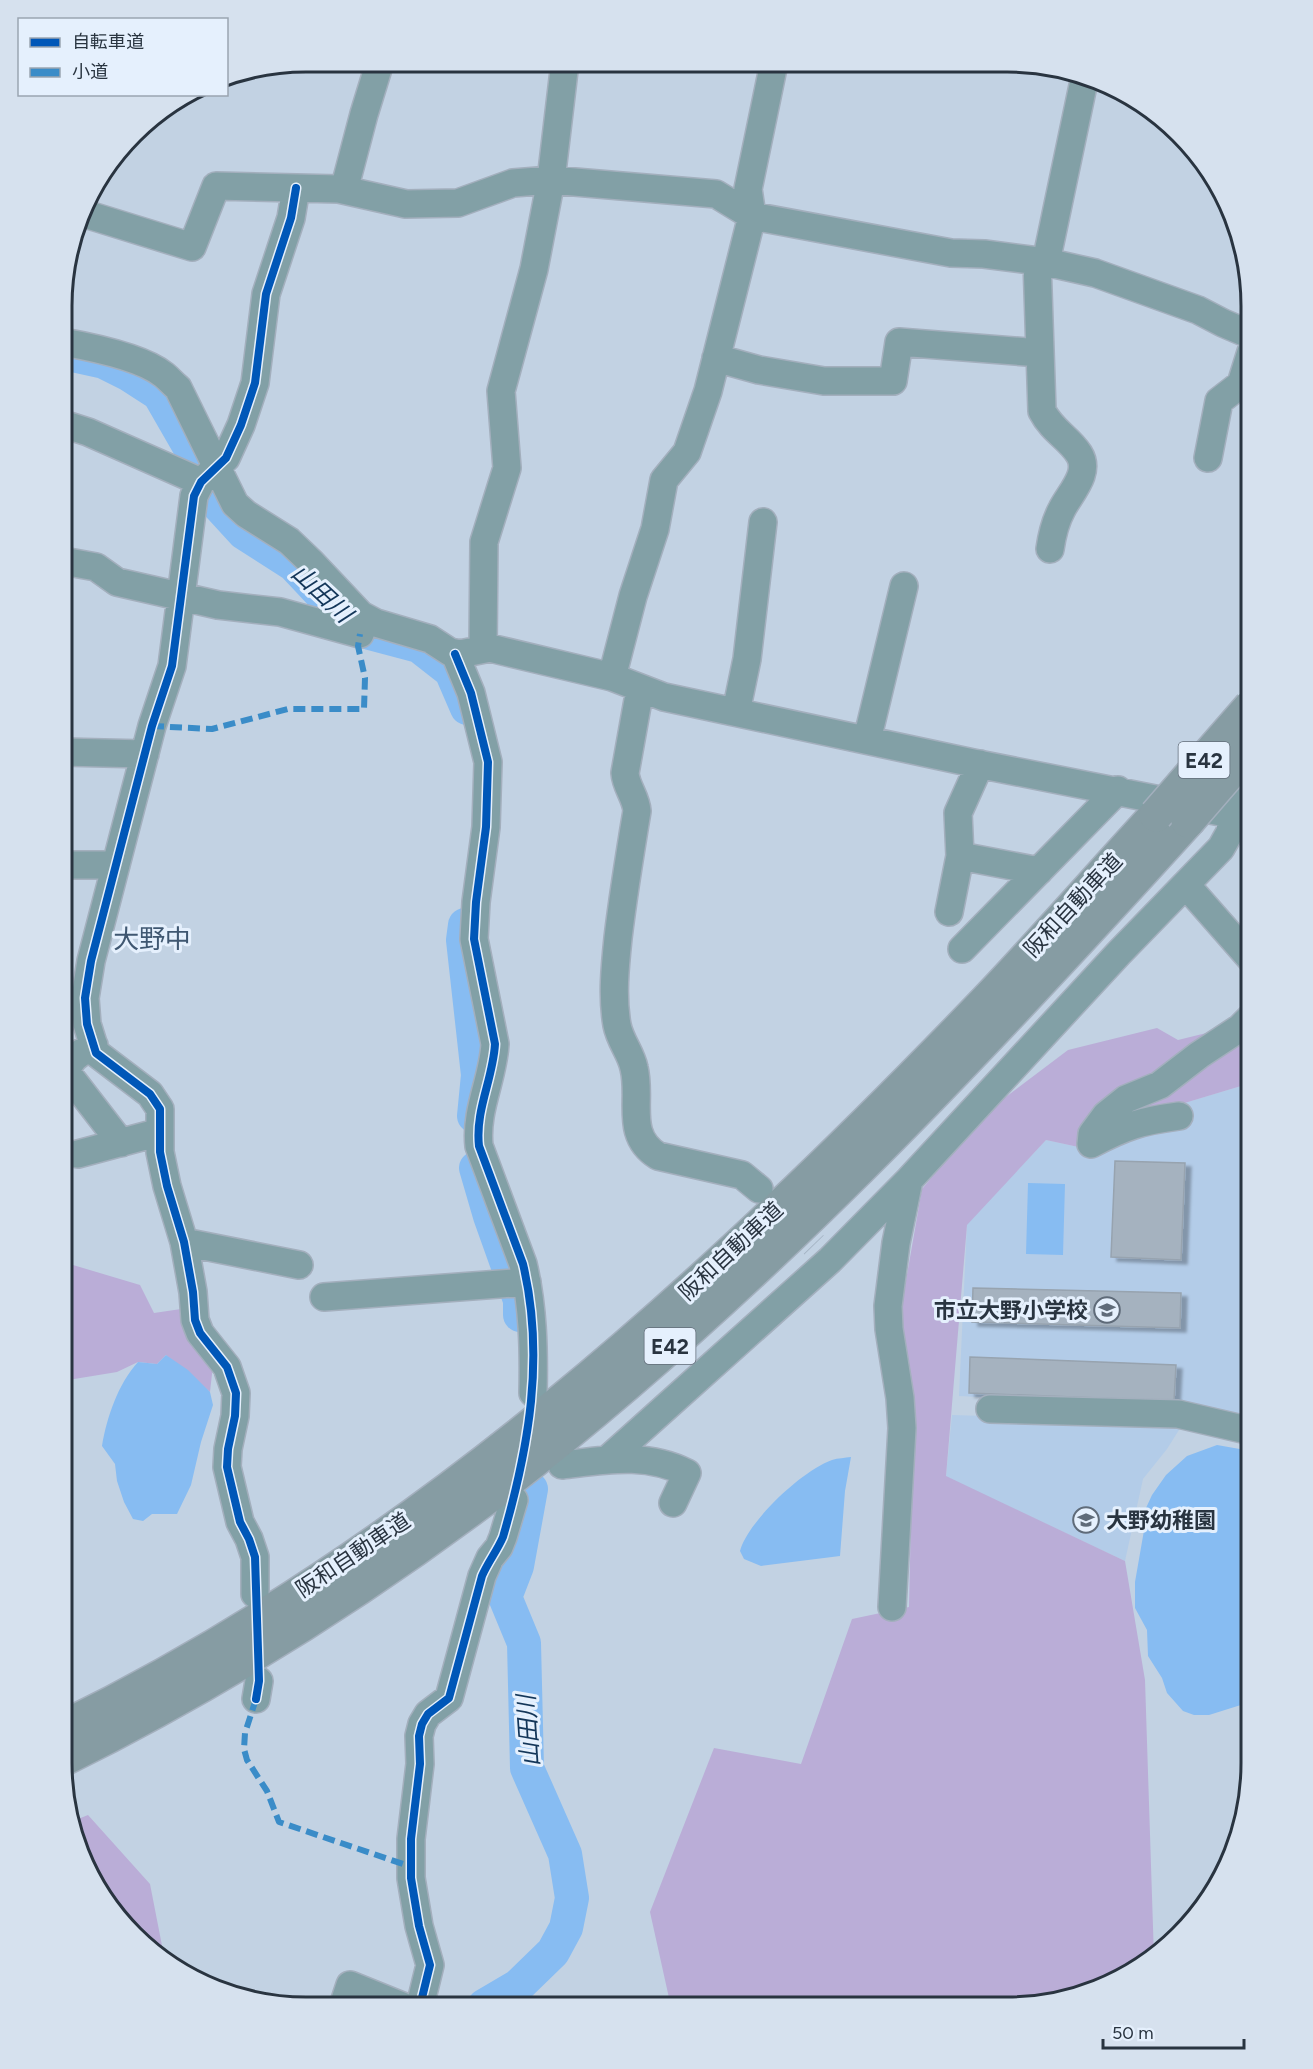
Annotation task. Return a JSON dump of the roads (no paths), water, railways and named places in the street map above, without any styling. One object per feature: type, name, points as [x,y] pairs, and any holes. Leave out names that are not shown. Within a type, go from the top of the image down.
[{"type":"highway","name":"阪和自動車道","points":[[72,1723],[173,1670],[246,1627],[328,1574],[483,1462],[578,1387],[734,1250],[987,999],[1156,815],[1241,717]]},
{"type":"highway","name":"阪和自動車道","points":[[72,1755],[186,1694],[264,1649],[341,1600],[501,1486],[588,1416],[753,1272],[835,1191],[1005,1019],[1188,821],[1241,760]]},
{"type":"street","points":[[344,190],[377,72]]},
{"type":"street","points":[[483,648],[484,542],[507,468],[501,391],[534,269],[551,180],[564,72]]},
{"type":"street","points":[[612,677],[633,596],[655,530],[664,480],[687,452],[708,391],[752,216],[748,189],[772,72]]},
{"type":"street","points":[[1050,549],[1054,528],[1063,507],[1079,481],[1083,464],[1079,454],[1048,423],[1042,411],[1040,352],[1042,262],[1083,84]]},
{"type":"street","points":[[90,216],[192,248],[216,186],[344,190],[406,204],[458,203],[513,183],[551,180],[717,194],[752,216],[951,253],[984,254],[1042,262],[1095,273],[1198,310],[1241,331]]},
{"type":"street","points":[[255,1594],[255,1557],[240,1522],[227,1467],[236,1393],[227,1367],[200,1333],[195,1320],[193,1292],[184,1242],[167,1186],[160,1152],[160,1108],[150,1094],[96,1053],[87,1024],[85,998],[91,961],[152,726],[172,666],[194,496],[209,474],[226,458],[241,425],[255,383],[266,294],[291,218],[296,188]]},
{"type":"street","points":[[716,358],[759,370],[824,381],[893,381],[899,342],[1040,352]]},
{"type":"street","points":[[72,344],[91,347],[142,363],[162,373],[177,388],[209,474],[246,514],[289,541],[317,568],[353,609],[363,627]]},
{"type":"street","points":[[1208,458],[1219,401],[1241,384]]},
{"type":"street","points":[[72,427],[209,474]]},
{"type":"street","points":[[736,712],[751,631],[763,522]]},
{"type":"street","points":[[72,563],[96,567],[117,582],[181,598],[280,612],[430,639],[455,654],[471,693],[488,762],[486,827],[476,902],[474,939],[495,1044],[494,1062],[483,1095],[477,1134],[479,1146],[523,1264],[527,1282],[530,1297],[533,1393]]},
{"type":"street","points":[[867,740],[904,586]]},
{"type":"street","points":[[455,654],[490,648],[612,677],[664,697],[980,764],[1241,816]]},
{"type":"street","points":[[640,689],[625,773],[637,811],[622,906],[614,980],[618,1027],[634,1068],[639,1137],[649,1150],[658,1156],[742,1175],[759,1189]]},
{"type":"street","points":[[72,752],[145,754]]},
{"type":"street","points":[[949,912],[960,856],[958,813],[980,764]]},
{"type":"street","points":[[962,949],[1118,790]]},
{"type":"street","points":[[607,1460],[822,1253],[909,1180],[1119,953],[1186,885],[1226,840],[1241,817]]},
{"type":"street","points":[[960,856],[1039,870]]},
{"type":"street","points":[[72,865],[116,865]]},
{"type":"street","points":[[1186,885],[1241,948]]},
{"type":"street","points":[[1179,1116],[1124,1127],[1091,1144],[1092,1134],[1106,1115],[1126,1099],[1160,1085],[1241,1024]]},
{"type":"street","points":[[72,1058],[93,1045]]},
{"type":"street","points":[[72,1079],[121,1143]]},
{"type":"street","points":[[78,1154],[160,1132]]},
{"type":"street","points":[[892,1607],[902,1428],[888,1306],[896,1243],[909,1180]]},
{"type":"street","points":[[184,1242],[299,1265]]},
{"type":"street","points":[[324,1297],[527,1282]]},
{"type":"street","points":[[990,1408],[1178,1414],[1241,1429]]},
{"type":"street","points":[[562,1466],[607,1460],[656,1461],[669,1464],[687,1473],[673,1503]]},
{"type":"street","points":[[422,1997],[430,1965],[419,1926],[411,1878],[411,1839],[420,1764],[419,1736],[428,1714],[449,1698],[482,1576],[490,1558],[499,1547],[514,1500]]},
{"type":"street","points":[[346,1997],[350,1985],[380,1997]]},
{"type":"water","points":[[1028,1183],[1065,1184],[1063,1255],[1026,1254]]},
{"type":"water","points":[[166,1355],[188,1370],[210,1392],[213,1405],[191,1485],[177,1514],[152,1514],[143,1521],[133,1519],[117,1481],[115,1464],[102,1446],[114,1401],[131,1371],[138,1362],[157,1364]]},
{"type":"water","points":[[1217,1445],[1241,1449],[1241,1705],[1209,1715],[1194,1715],[1183,1711],[1167,1693],[1162,1678],[1148,1656],[1147,1630],[1135,1608],[1135,1582],[1146,1508],[1166,1475],[1187,1456]]},
{"type":"water","points":[[851,1457],[845,1491],[840,1556],[761,1566],[744,1559],[740,1551],[745,1539],[778,1498],[792,1485],[820,1466],[834,1459]]},
{"type":"waterway","name":"山田川","points":[[72,355],[104,362],[159,394],[197,460],[211,497],[244,533],[294,565],[342,616],[370,633],[419,646],[451,671],[467,708]]},
{"type":"waterway","name":"山田川","points":[[465,925],[463,940],[478,1075],[474,1116]]},
{"type":"waterway","name":"山田川","points":[[476,1168],[490,1216],[520,1300],[520,1315]]},
{"type":"waterway","name":"山田川","points":[[499,1997],[518,1986],[553,1952],[566,1928],[572,1898],[565,1854],[527,1768],[524,1643],[505,1597],[517,1566],[531,1489]]},
{"type":"tunnel","points":[[785,1215],[814,1245]]},
{"type":"place","name":"市立大野小学校","points":[[1107,1310]]},
{"type":"place","name":"大野幼稚園","points":[[1086,1520]]},
{"type":"district","name":"大野中","points":[[152,939]]}]
